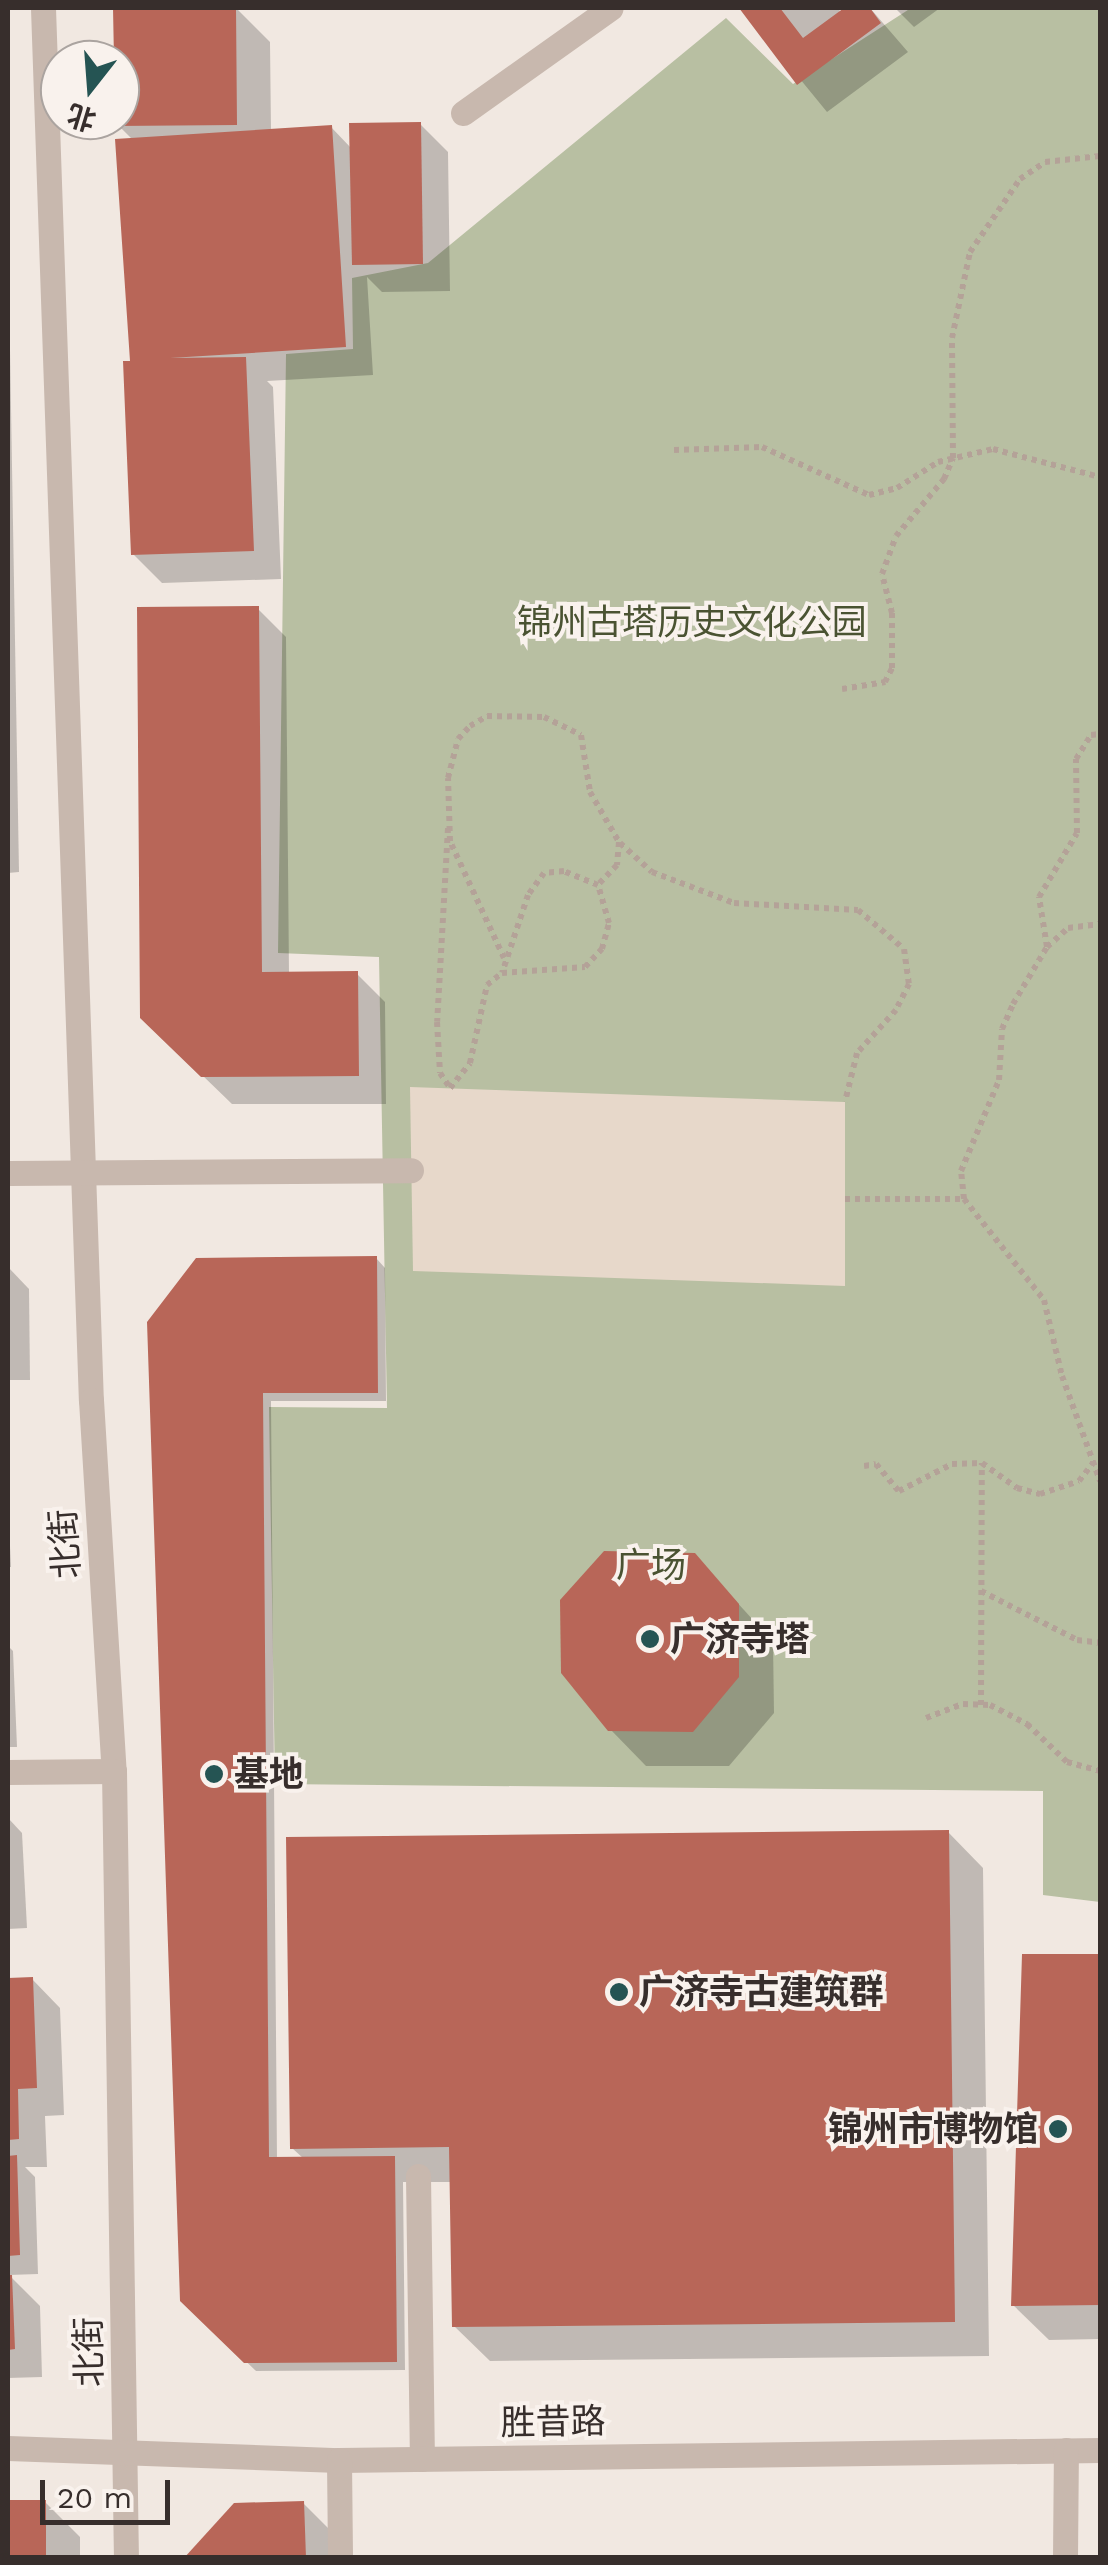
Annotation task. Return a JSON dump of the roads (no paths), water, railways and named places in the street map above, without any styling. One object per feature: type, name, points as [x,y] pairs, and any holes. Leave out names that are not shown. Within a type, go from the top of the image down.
[{"type":"street","name":"北街","points":[[44,8],[83,1174],[114,1771],[126,2558]]},
{"type":"street","points":[[462,113],[611,8]]},
{"type":"street","points":[[8,1173],[411,1170]]},
{"type":"street","points":[[8,1772],[114,1771]]},
{"type":"street","points":[[418,2176],[422,2459]]},
{"type":"street","name":"胜昔路","points":[[8,2448],[126,2448],[339,2460],[1100,2450]]},
{"type":"street","points":[[1066,2450],[1066,2558]]},
{"type":"street","points":[[339,2460],[340,2558]]},
{"type":"place","name":"广济寺塔","points":[[650,1639]]},
{"type":"place","name":"基地","points":[[214,1774]]},
{"type":"place","name":"广济寺古建筑群","points":[[619,1992]]},
{"type":"place","name":"锦州市博物馆","points":[[1058,2129]]},
{"type":"park label","name":"锦州古塔历史文化公园","points":[[692,622]]},
{"type":"park label","name":"广场","points":[[651,1565]]}]
